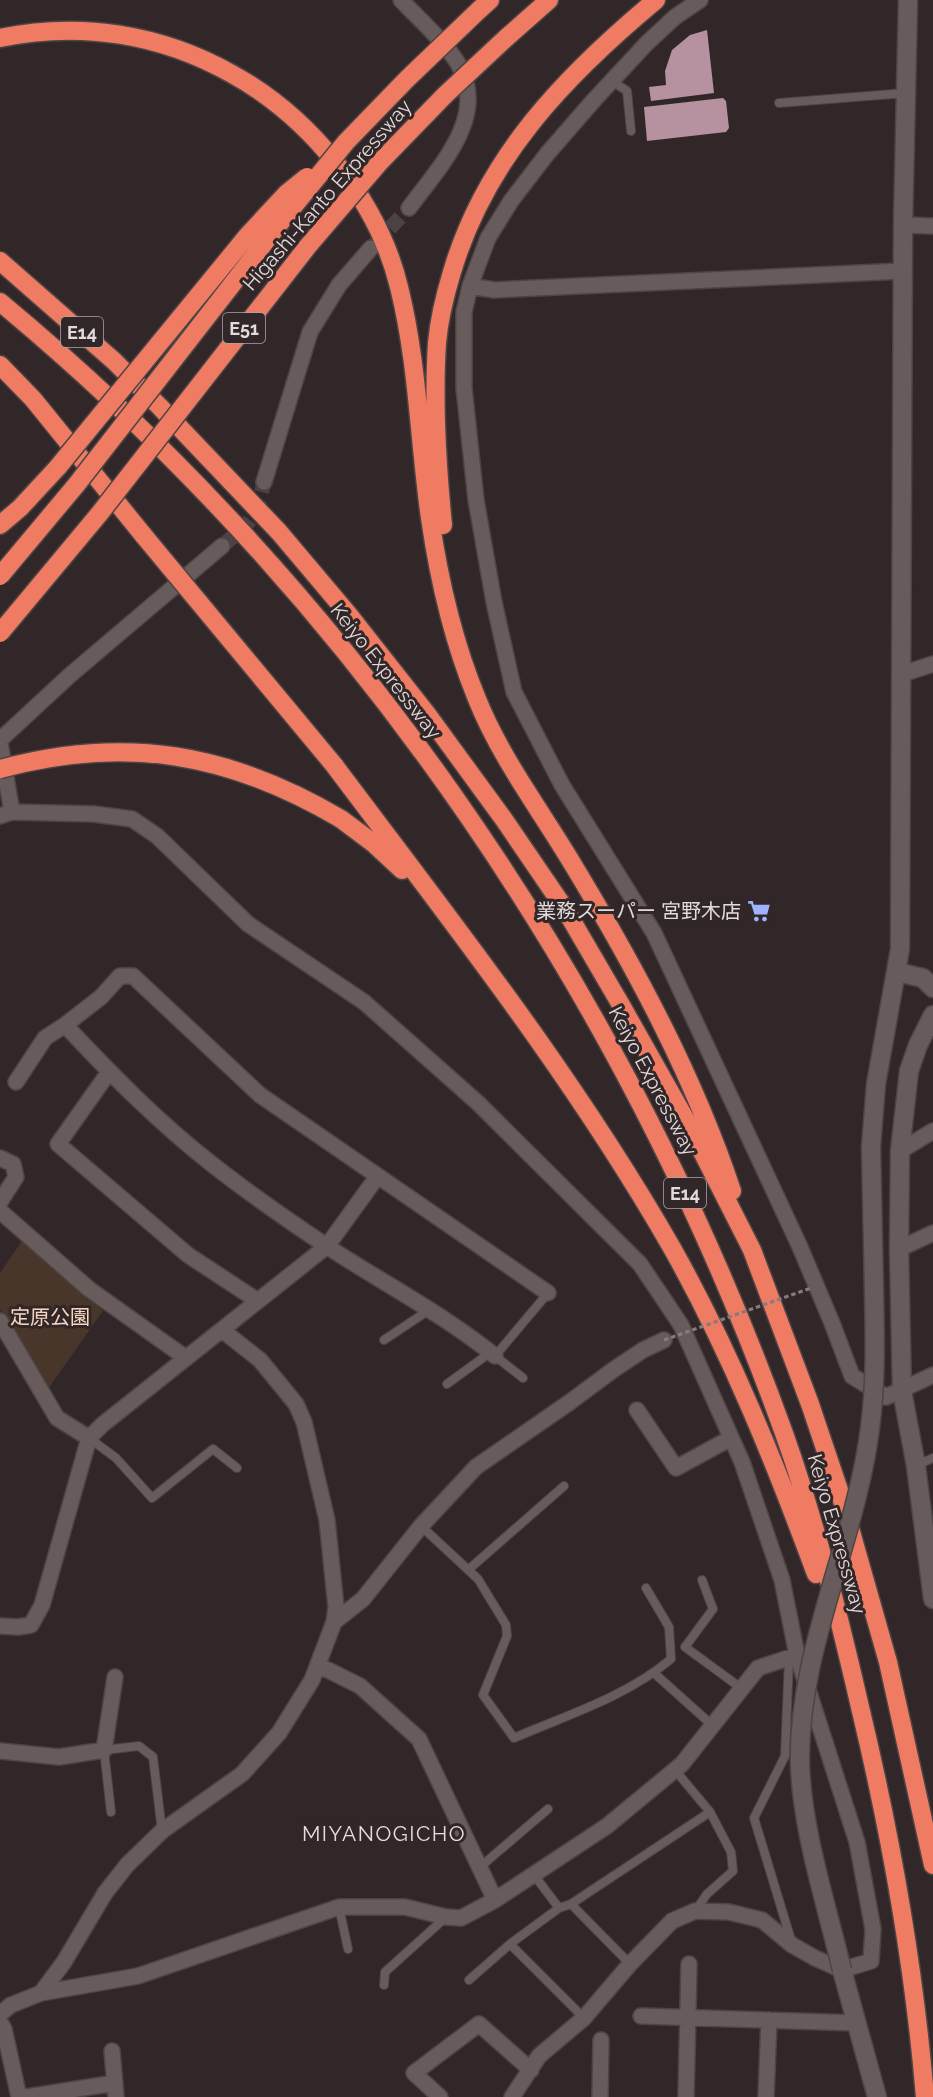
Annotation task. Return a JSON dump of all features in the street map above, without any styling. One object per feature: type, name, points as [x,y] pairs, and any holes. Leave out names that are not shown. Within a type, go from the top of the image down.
[{"type":"highway","name":"Higashi-Kanto Expressway","points":[[0,633],[93,521],[315,237],[380,162],[445,95],[549,0]]},
{"type":"highway","points":[[478,703],[454,609],[441,506],[437,447],[437,343],[449,282],[467,226],[483,194],[521,135],[574,75],[656,0]]},
{"type":"highway","name":"Higashi-Kanto Expressway","points":[[0,576],[77,484],[279,224],[346,142],[484,5]]},
{"type":"highway","points":[[0,38],[36,32],[97,31],[162,43],[191,53],[235,75],[270,97],[321,144],[345,175],[377,228],[398,283],[412,359],[429,513],[437,561],[460,654],[478,703],[502,751],[574,866],[627,958],[678,1055],[715,1140],[752,1250]]},
{"type":"highway","points":[[0,525],[20,508],[58,467],[248,235],[286,194],[346,142]]},
{"type":"highway","name":"Keiyo Expressway","points":[[0,261],[114,361],[279,532],[349,615],[427,714],[505,821],[565,909],[687,1122],[752,1250],[810,1404],[864,1574],[888,1662],[933,1865]]},
{"type":"highway","name":"Keiyo Expressway","points":[[0,302],[46,340],[184,471],[263,556],[328,632],[408,732],[470,818],[529,906],[586,1002],[667,1154],[749,1342],[787,1441],[818,1540],[852,1672],[896,1871],[926,2097]]},
{"type":"highway","points":[[0,365],[33,399],[334,765],[484,965],[628,1174],[706,1314],[739,1383],[802,1537],[852,1672]]},
{"type":"highway","points":[[0,769],[56,756],[136,752],[188,758],[269,782],[341,819],[373,843],[406,874],[484,965]]},
{"type":"street","points":[[401,0],[456,60],[464,76],[467,94],[467,116],[462,131],[452,150],[409,208]]},
{"type":"street","points":[[700,0],[675,17],[612,81],[547,154],[511,201],[488,238],[470,286],[465,312],[464,387],[477,500],[494,602],[514,692],[562,785],[654,933],[800,1247],[852,1376],[886,1397],[933,1375]]},
{"type":"street","points":[[877,2097],[813,1851],[800,1766],[805,1703],[812,1662],[862,1471],[870,1430],[875,1376],[871,1147],[876,1084],[900,949],[903,225],[908,0]]},
{"type":"street","points":[[903,225],[933,226]]},
{"type":"street","points":[[264,482],[310,332],[339,285],[371,248]]},
{"type":"street","points":[[470,286],[494,290],[903,272]]},
{"type":"street","points":[[222,546],[69,676],[0,742],[6,814],[94,814],[132,819],[157,836],[248,924],[364,1002],[478,1103],[639,1264],[681,1325],[742,1462],[782,1580],[793,1656],[856,1842],[873,1929],[871,1961],[843,1970],[792,1945],[762,1920],[729,1911],[695,1911],[672,1921],[630,1964],[584,2018],[539,2056],[512,2097]]},
{"type":"street","points":[[902,674],[933,664]]},
{"type":"street","points":[[897,972],[923,978],[933,987]]},
{"type":"street","points":[[16,1082],[45,1038],[101,998],[120,976],[133,976],[261,1095],[548,1293]]},
{"type":"street","points":[[933,1015],[918,1045],[909,1071],[900,1151],[899,1249],[902,1391],[931,1563],[933,1599]]},
{"type":"street","points":[[65,1025],[109,1072],[166,1126],[213,1165],[327,1246],[429,1310],[493,1354]]},
{"type":"street","points":[[109,1072],[58,1144],[188,1255],[258,1300]]},
{"type":"street","points":[[900,1151],[933,1131]]},
{"type":"street","points":[[0,1158],[13,1164],[16,1177],[0,1202]]},
{"type":"street","points":[[0,1626],[18,1627],[30,1624],[42,1605],[89,1438],[102,1425],[327,1246],[377,1177]]},
{"type":"street","points":[[0,1211],[89,1289],[186,1358]]},
{"type":"street","points":[[899,1249],[933,1233]]},
{"type":"street","points":[[0,1321],[57,1418],[89,1438]]},
{"type":"street","points":[[40,1993],[64,1962],[105,1893],[127,1865],[162,1830],[242,1774],[279,1733],[318,1667],[334,1622],[336,1607],[327,1520],[304,1422],[296,1404],[260,1360],[222,1330]]},
{"type":"street","points":[[334,1622],[363,1599],[421,1526],[476,1467],[613,1370],[643,1350],[664,1340]]},
{"type":"street","points":[[637,1410],[676,1468],[731,1437]]},
{"type":"street","points":[[0,2014],[11,2005],[40,1993],[138,1976],[339,1907],[405,1906],[446,1917],[461,1918],[495,1900],[607,1826],[682,1764],[758,1668],[793,1656]]},
{"type":"street","points":[[318,1667],[360,1686],[419,1739],[495,1900]]},
{"type":"street","points":[[0,1751],[59,1757],[104,1750],[115,1677]]},
{"type":"street","points":[[686,2097],[689,1964]]},
{"type":"street","points":[[641,2016],[857,2023]]},
{"type":"street","points":[[766,2097],[769,2020]]},
{"type":"street","points":[[0,2022],[4,2029],[19,2097]]},
{"type":"street","points":[[440,2097],[414,2073],[478,2024],[531,2070]]},
{"type":"street","points":[[600,2097],[601,2040]]},
{"type":"street","points":[[27,2097],[116,2090],[112,2051]]},
{"type":"lane","points":[[612,81],[627,91],[631,131]]},
{"type":"lane","points":[[779,103],[906,93]]},
{"type":"lane","points":[[447,1384],[493,1354],[548,1293]]},
{"type":"lane","points":[[384,1340],[429,1310]]},
{"type":"lane","points":[[493,1354],[523,1378]]},
{"type":"lane","points":[[89,1438],[116,1458],[152,1498],[213,1449],[237,1468]]},
{"type":"lane","points":[[916,1466],[933,1458]]},
{"type":"lane","points":[[468,1570],[564,1486]]},
{"type":"lane","points":[[421,1526],[478,1579],[506,1625],[507,1636],[483,1695],[514,1738],[628,1689],[654,1673],[670,1659],[669,1628],[646,1588]]},
{"type":"lane","points":[[702,1580],[713,1609],[685,1647],[741,1688]]},
{"type":"lane","points":[[792,1945],[754,1818],[785,1756],[793,1656]]},
{"type":"lane","points":[[654,1673],[712,1725]]},
{"type":"lane","points":[[111,1812],[104,1750],[139,1746],[153,1757],[162,1830]]},
{"type":"lane","points":[[675,1770],[710,1812],[731,1852],[733,1871],[707,1894],[695,1911]]},
{"type":"lane","points":[[480,1867],[548,1809]]},
{"type":"lane","points":[[469,1980],[510,1944],[559,1908],[571,1904],[710,1812]]},
{"type":"lane","points":[[534,1875],[559,1908]]},
{"type":"lane","points":[[571,1904],[630,1964]]},
{"type":"lane","points":[[339,1907],[348,1949]]},
{"type":"lane","points":[[384,1985],[385,1972],[446,1917]]},
{"type":"lane","points":[[510,1944],[584,2018]]},
{"type":"path","points":[[664,1340],[811,1288]]},
{"type":"green space","name":"定原公園","points":[[22,1241],[103,1311],[45,1393],[0,1309],[0,1273]]},
{"type":"building","points":[[707,30],[714,93],[651,101],[649,87],[666,85],[665,71],[672,50],[690,35]]},
{"type":"building","points":[[723,98],[726,101],[729,128],[726,132],[647,141],[644,107]]},
{"type":"tunnel","points":[[374,245],[409,208]]},
{"type":"tunnel","points":[[222,546],[251,519],[264,482]]},
{"type":"place","name":"業務スーパー 宮野木店","points":[[759,911]]},
{"type":"district","name":"MIYANOGICHO","points":[[384,1833]]}]
